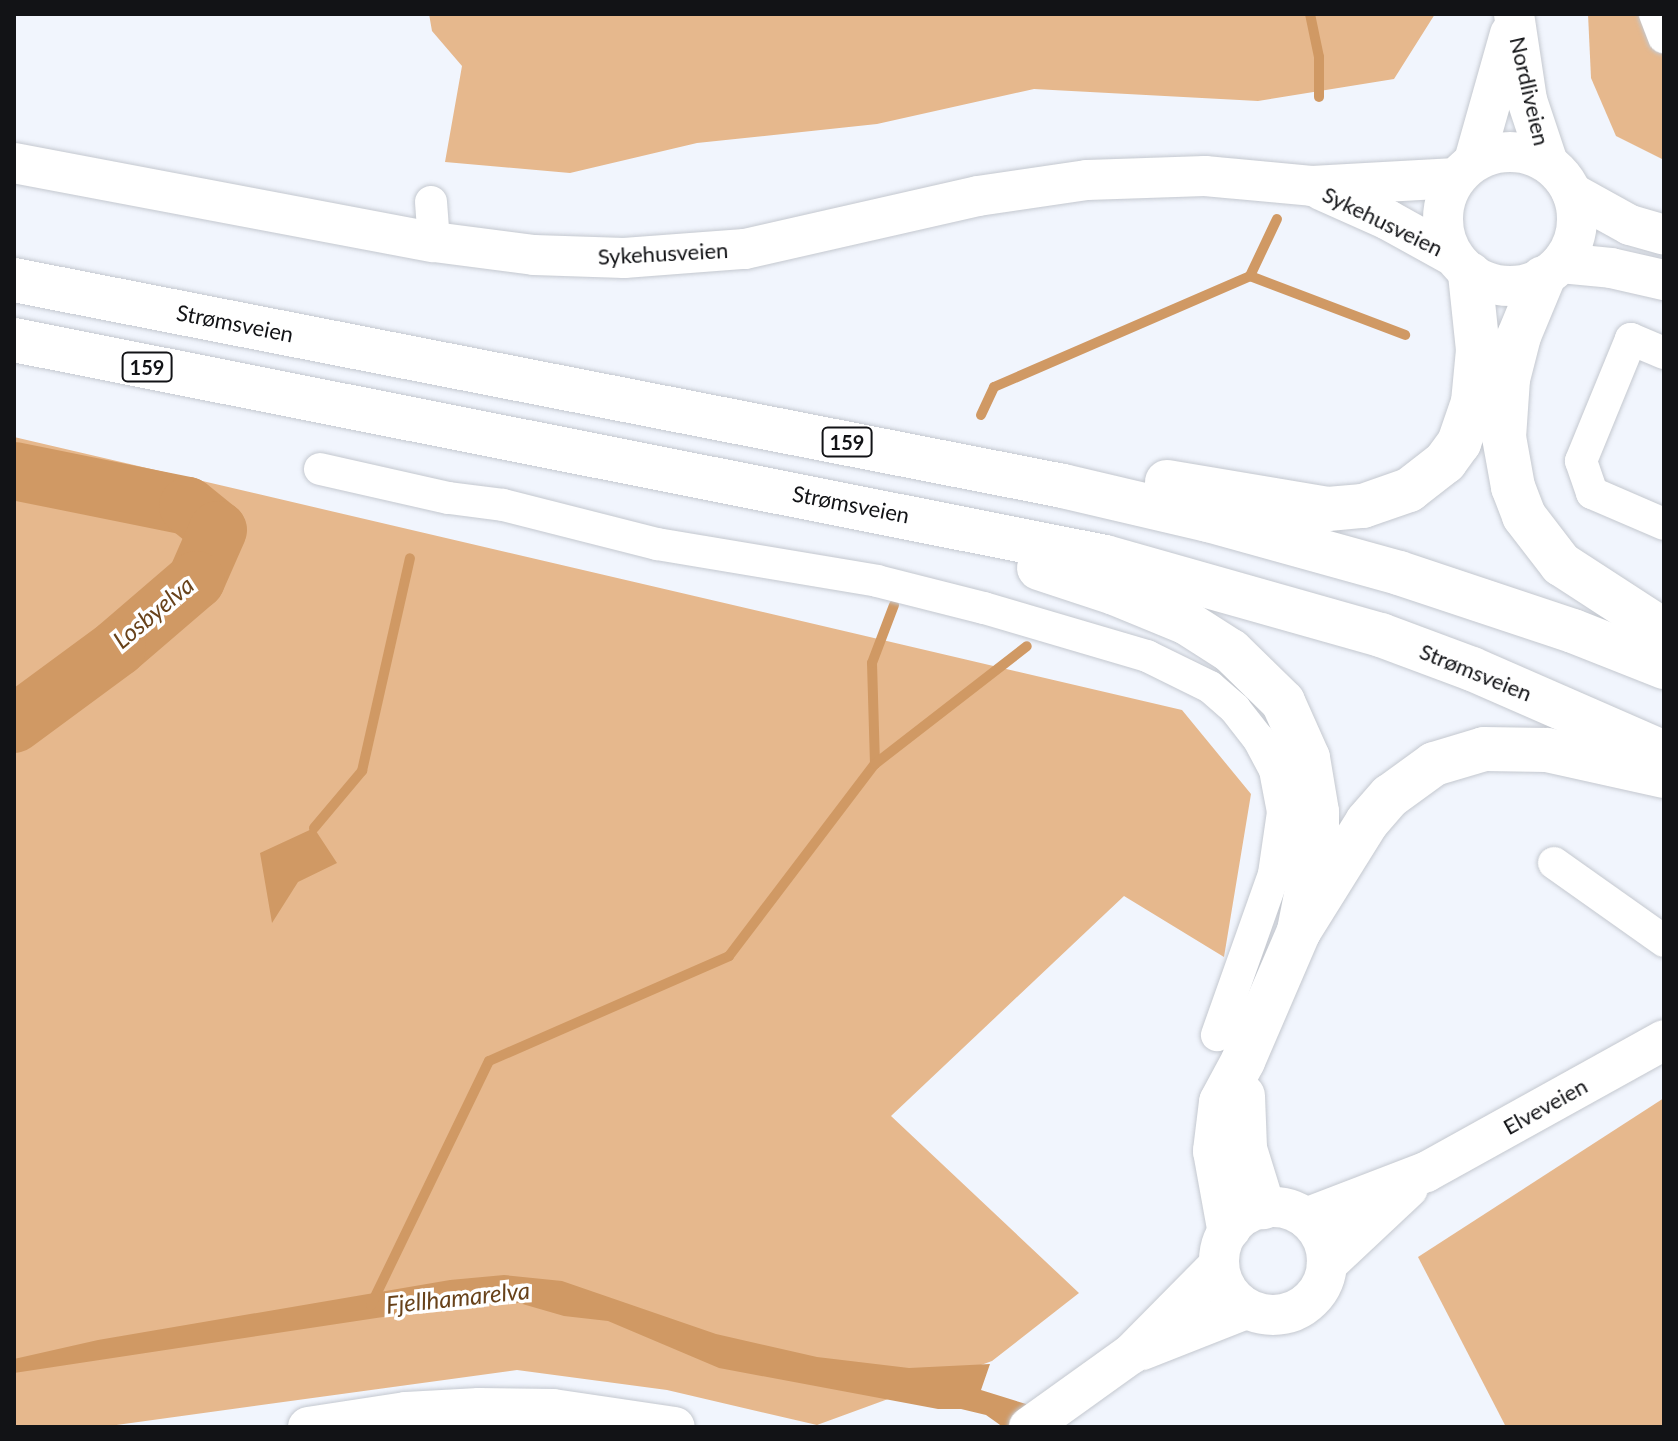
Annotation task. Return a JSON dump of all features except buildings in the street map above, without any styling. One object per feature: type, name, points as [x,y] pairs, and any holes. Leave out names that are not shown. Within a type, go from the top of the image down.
[{"type":"highway","points":[[98,296],[441,338],[829,411],[1212,491],[1328,509],[1363,506],[1409,490],[1445,462],[1459,443],[1473,402],[1477,372],[1477,321],[1461,265]]},
{"type":"highway","points":[[1552,270],[1519,336],[1508,379],[1504,437],[1513,487],[1524,516],[1561,564],[1664,631]]},
{"type":"highway","name":"Strømsveien","points":[[14,280],[922,457],[1135,503],[1399,573],[1560,627],[1664,667]]},
{"type":"highway","name":"Strømsveien","points":[[14,340],[1105,557],[1381,635],[1472,669],[1664,753]]},
{"type":"highway","points":[[281,393],[883,536],[1038,568],[1114,593],[1187,623],[1231,651],[1262,678],[1283,702],[1308,758],[1315,786],[1317,839],[1299,931]]},
{"type":"highway","points":[[1237,1234],[1245,1149],[1230,1048],[1367,822],[1390,796],[1408,780],[1457,755],[1510,747],[1547,750],[1664,776]]},
{"type":"main road","name":"Nordliveien","points":[[1465,169],[1514,16]]},
{"type":"main road","name":"Nordliveien","points":[[1514,16],[1527,100],[1560,178]]},
{"type":"main road","points":[[1664,235],[1630,225],[1519,152],[1504,151],[1465,169],[1445,200],[1442,225],[1461,265],[1506,286],[1552,270],[1611,268],[1664,280]]},
{"type":"main road","name":"Sykehusveien","points":[[14,163],[434,242],[534,255],[665,257],[745,249],[978,196],[1087,180],[1143,175],[1205,176],[1312,186],[1465,169]]},
{"type":"main road","points":[[1552,270],[1575,237],[1576,207],[1560,178]]},
{"type":"main road","name":"Sykehusveien","points":[[1312,186],[1388,220],[1461,265]]},
{"type":"main road","name":"Elveveien","points":[[1306,1218],[1426,1172],[1664,1040]]},
{"type":"main road","name":"Elveveien","points":[[1131,1354],[1246,1309],[1277,1315],[1292,1312],[1316,1293],[1327,1264],[1426,1172]]},
{"type":"main road","points":[[1246,1309],[1223,1283],[1237,1234],[1286,1208],[1306,1218],[1322,1238],[1327,1264]]},
{"type":"main road","name":"Elveveien","points":[[1038,1421],[1131,1354],[1237,1234]]},
{"type":"main road","points":[[308,1427],[406,1412],[479,1408],[553,1409],[675,1427]]},
{"type":"lane","points":[[1655,14],[1664,37]]},
{"type":"lane","points":[[431,202],[434,242]]},
{"type":"lane","points":[[1664,353],[1631,339],[1581,461],[1592,493],[1664,524]]},
{"type":"lane","points":[[320,469],[449,498],[503,505],[657,544],[877,581],[984,608],[1147,656],[1210,687],[1235,709],[1258,738],[1275,770],[1283,812],[1274,874],[1230,1048]]},
{"type":"lane","points":[[1554,863],[1664,941]]},
{"type":"shaded area","points":[[429,14],[1435,14],[1394,79],[1258,101],[1034,89],[877,124],[697,143],[570,173],[445,162],[462,66],[432,31]]},
{"type":"shaded area","points":[[1588,14],[1664,14],[1664,160],[1616,136],[1591,78]]},
{"type":"shaded area","points":[[14,437],[1182,710],[1251,794],[1224,957],[1124,896],[891,1116],[1079,1293],[992,1361],[817,1425],[667,1390],[517,1370],[102,1427],[14,1427]]},
{"type":"shaded area","points":[[1664,1098],[1664,1427],[1506,1427],[1418,1257]]},
{"type":"water","points":[[314,828],[337,863],[298,882],[272,923],[260,853]]},
{"type":"water","name":"Fjellhamarelva","points":[[504,1275],[562,1281],[716,1334],[817,1357],[909,1368],[990,1364],[981,1390],[1026,1404],[1044,1427],[1003,1427],[986,1415],[961,1409],[938,1409],[719,1368],[608,1321],[564,1316],[519,1303],[469,1304],[14,1373],[14,1359],[98,1340],[450,1280]]},
{"type":"waterway","points":[[1310,14],[1319,57],[1319,97]]},
{"type":"waterway","points":[[1250,276],[1277,219]]},
{"type":"waterway","points":[[981,415],[994,387],[1250,276],[1405,335]]},
{"type":"waterway","name":"Losbyelva","points":[[14,471],[188,506],[218,530],[196,580],[117,648],[14,724]]},
{"type":"waterway","points":[[314,828],[362,771],[410,558]]},
{"type":"waterway","points":[[875,764],[872,663],[894,605]]},
{"type":"waterway","points":[[371,1305],[489,1061],[729,956],[875,764],[1027,646]]}]
